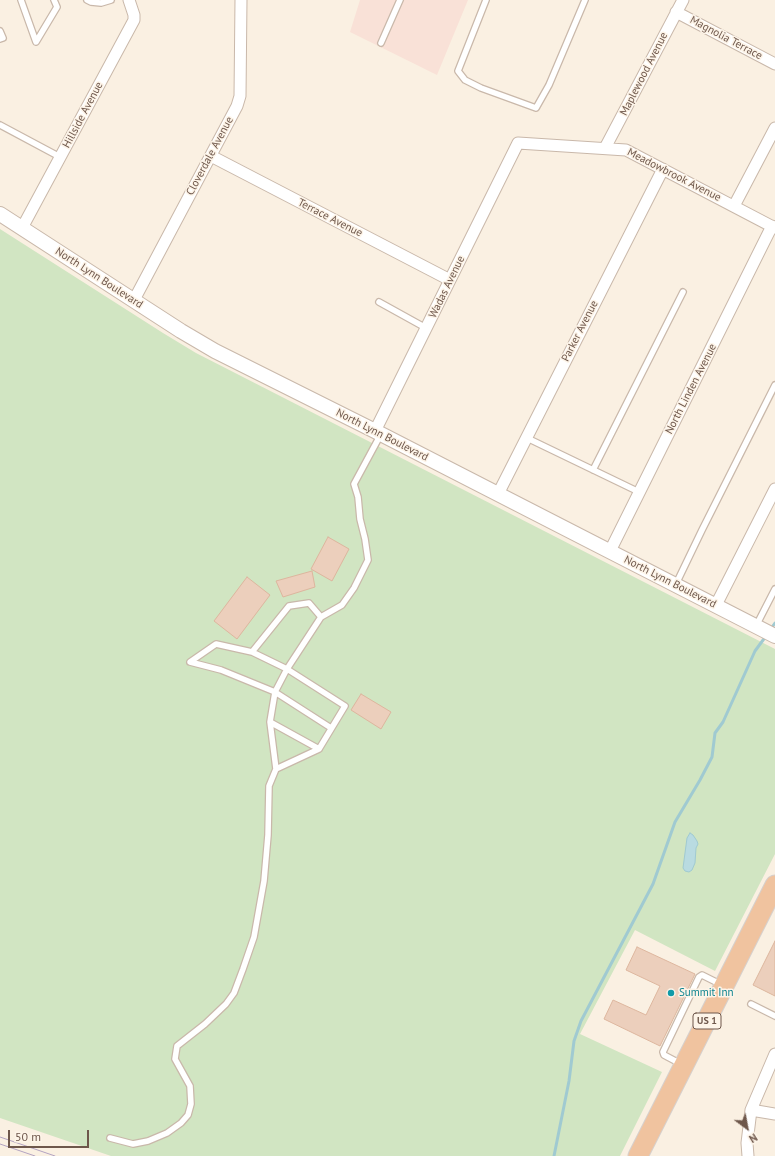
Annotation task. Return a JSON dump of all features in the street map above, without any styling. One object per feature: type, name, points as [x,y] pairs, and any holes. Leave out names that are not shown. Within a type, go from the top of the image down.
[{"type":"highway","name":"US 1","points":[[638,1156],[775,885]]},
{"type":"street","name":"Hillside Avenue","points":[[22,228],[134,20],[134,15],[129,0]]},
{"type":"street","name":"Cloverdale Avenue","points":[[134,300],[237,106],[240,96],[241,0]]},
{"type":"street","name":"Maplewood Avenue","points":[[606,148],[683,0]]},
{"type":"street","name":"Magnolia Terrace","points":[[676,12],[775,64]]},
{"type":"street","points":[[734,206],[775,128]]},
{"type":"street","name":"Meadowbrook Avenue","points":[[518,143],[626,150],[774,227]]},
{"type":"street","name":"Wadas Avenue","points":[[378,432],[426,328],[518,143]]},
{"type":"street","name":"Terrace Avenue","points":[[211,156],[450,280]]},
{"type":"street","name":"Parker Avenue","points":[[498,494],[663,169]]},
{"type":"street","name":"North Lynn Boulevard","points":[[0,214],[181,331],[215,351],[378,432],[768,632]]},
{"type":"street","name":"North Linden Avenue","points":[[610,551],[774,227]]},
{"type":"street","points":[[716,605],[775,489]]},
{"type":"street","points":[[748,1156],[747,1143],[751,1110],[775,1054]]},
{"type":"street","points":[[751,1110],[775,1114]]},
{"type":"lane","points":[[20,0],[36,42],[57,7],[54,0]]},
{"type":"lane","points":[[87,0],[101,3],[111,0]]},
{"type":"lane","points":[[380,43],[400,0]]},
{"type":"lane","points":[[486,0],[458,71],[465,80],[481,88],[536,108],[549,85],[585,0]]},
{"type":"lane","points":[[0,31],[3,38],[0,40]]},
{"type":"lane","points":[[0,125],[60,157]]},
{"type":"lane","points":[[593,470],[683,292]]},
{"type":"lane","points":[[379,302],[426,328]]},
{"type":"lane","points":[[676,584],[775,386]]},
{"type":"lane","points":[[110,1138],[133,1144],[148,1141],[166,1133],[181,1123],[188,1115],[191,1104],[190,1086],[174,1059],[176,1046],[205,1024],[226,1004],[234,993],[254,937],[264,881],[268,835],[269,786],[276,769],[270,722],[275,692],[287,669],[321,617],[342,605],[354,588],[368,560],[360,519],[358,497],[354,484],[378,432]]},
{"type":"lane","points":[[527,438],[640,492]]},
{"type":"lane","points":[[768,632],[775,589]]},
{"type":"lane","points":[[252,652],[289,606],[310,603],[321,617]]},
{"type":"lane","points":[[276,769],[319,749],[345,706],[287,669],[252,652],[216,644],[190,662],[221,670],[275,692],[331,728]]},
{"type":"lane","points":[[270,722],[319,749]]},
{"type":"lane","points":[[684,1065],[664,1055],[663,1052],[699,977],[702,975],[724,986]]},
{"type":"lane","points":[[751,1004],[775,1016]]},
{"type":"shaded area","points":[[360,0],[468,0],[437,75],[350,32]]},
{"type":"green space","points":[[0,229],[196,353],[775,649],[775,854],[715,971],[635,930],[580,1034],[662,1072],[620,1156],[111,1156],[0,1118]]},
{"type":"water","points":[[690,833],[693,835],[698,844],[696,848],[695,863],[692,870],[689,872],[685,871],[683,868],[687,838]]},
{"type":"building","points":[[328,537],[349,549],[332,581],[311,569]]},
{"type":"building","points":[[312,571],[315,587],[283,597],[276,581]]},
{"type":"building","points":[[247,577],[270,595],[237,639],[214,621]]},
{"type":"building","points":[[361,694],[391,712],[381,729],[351,710]]},
{"type":"building","points":[[775,941],[775,996],[753,985]]},
{"type":"building","name":"Summit Inn","points":[[637,947],[695,974],[660,1046],[604,1019],[613,1000],[646,1015],[660,986],[626,970]]},
{"type":"waterway","points":[[770,630],[775,623]]},
{"type":"waterway","points":[[554,1156],[569,1081],[574,1041],[581,1021],[653,884],[675,822],[712,757],[715,733],[723,722],[755,651],[766,636]]},
{"type":"tram line","points":[[0,1137],[55,1156]]},
{"type":"tram line","points":[[0,1144],[35,1156]]},
{"type":"place","name":"Summit Inn","points":[[671,993]]}]
